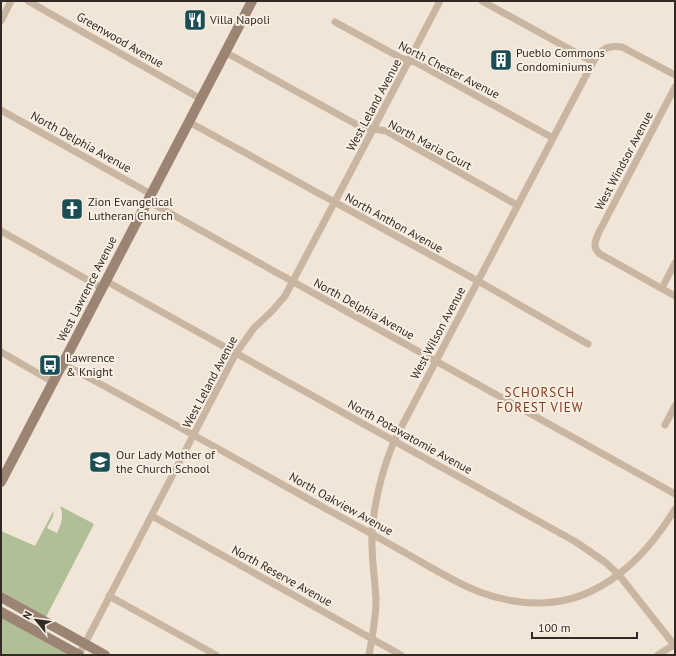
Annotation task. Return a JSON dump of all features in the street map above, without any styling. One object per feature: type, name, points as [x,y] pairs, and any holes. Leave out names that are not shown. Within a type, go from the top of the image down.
[{"type":"main road","name":"West Lawrence Avenue","points":[[2,478],[201,99],[249,2]]},
{"type":"main road","points":[[1,597],[105,655]]},
{"type":"main road","points":[[1,612],[79,655]]},
{"type":"street","points":[[1,21],[11,1]]},
{"type":"street","name":"Greenwood Avenue","points":[[28,1],[201,99]]},
{"type":"street","name":"West Leland Avenue","points":[[79,655],[236,353],[246,337],[279,304],[374,129],[440,1]]},
{"type":"street","points":[[482,1],[593,62]]},
{"type":"street","name":"North Chester Avenue","points":[[335,22],[401,58],[417,63],[553,138]]},
{"type":"street","name":"West Wilson Avenue","points":[[369,655],[376,600],[372,534],[374,509],[385,462],[394,441],[593,62],[602,50],[607,47],[622,47],[675,75]]},
{"type":"street","name":"North Maria Court","points":[[225,52],[361,127],[386,131],[518,205]]},
{"type":"street","name":"West Windsor Avenue","points":[[662,288],[600,254],[596,251],[595,246],[599,232],[675,87]]},
{"type":"street","name":"North Delphia Avenue","points":[[1,110],[292,281],[675,494]]},
{"type":"street","name":"North Anthon Avenue","points":[[189,122],[478,281],[588,344]]},
{"type":"street","name":"North Potawatomie Avenue","points":[[1,231],[236,353],[576,542],[619,575],[675,645]]},
{"type":"street","points":[[675,263],[662,288],[675,296]]},
{"type":"street","points":[[1,352],[53,382]]},
{"type":"street","name":"North Oakview Avenue","points":[[63,364],[471,590],[507,601],[543,603],[573,599],[589,593],[619,575],[637,558],[657,536],[675,509]]},
{"type":"street","points":[[665,425],[675,406]]},
{"type":"street","name":"North Reserve Avenue","points":[[152,516],[401,655]]},
{"type":"street","points":[[109,596],[216,655]]},
{"type":"street","points":[[658,655],[675,645]]},
{"type":"green space","points":[[60,506],[94,524],[46,617],[1,591],[1,531],[35,546],[54,510],[53,517],[47,528],[57,533],[62,520]]},
{"type":"green space","points":[[1,617],[69,655],[1,655]]},
{"type":"place","name":"Villa Napoli","points":[[195,20]]},
{"type":"place","name":"Pueblo Commons Condominiums","points":[[501,60]]},
{"type":"place","name":"Zion Evangelical Lutheran Church","points":[[72,209]]},
{"type":"place","name":"Lawrence & Knight","points":[[50,365]]},
{"type":"place","name":"Our Lady Mother of the Church School","points":[[100,462]]},
{"type":"district","name":"SCHORSCH FOREST VIEW","points":[[540,400]]}]
